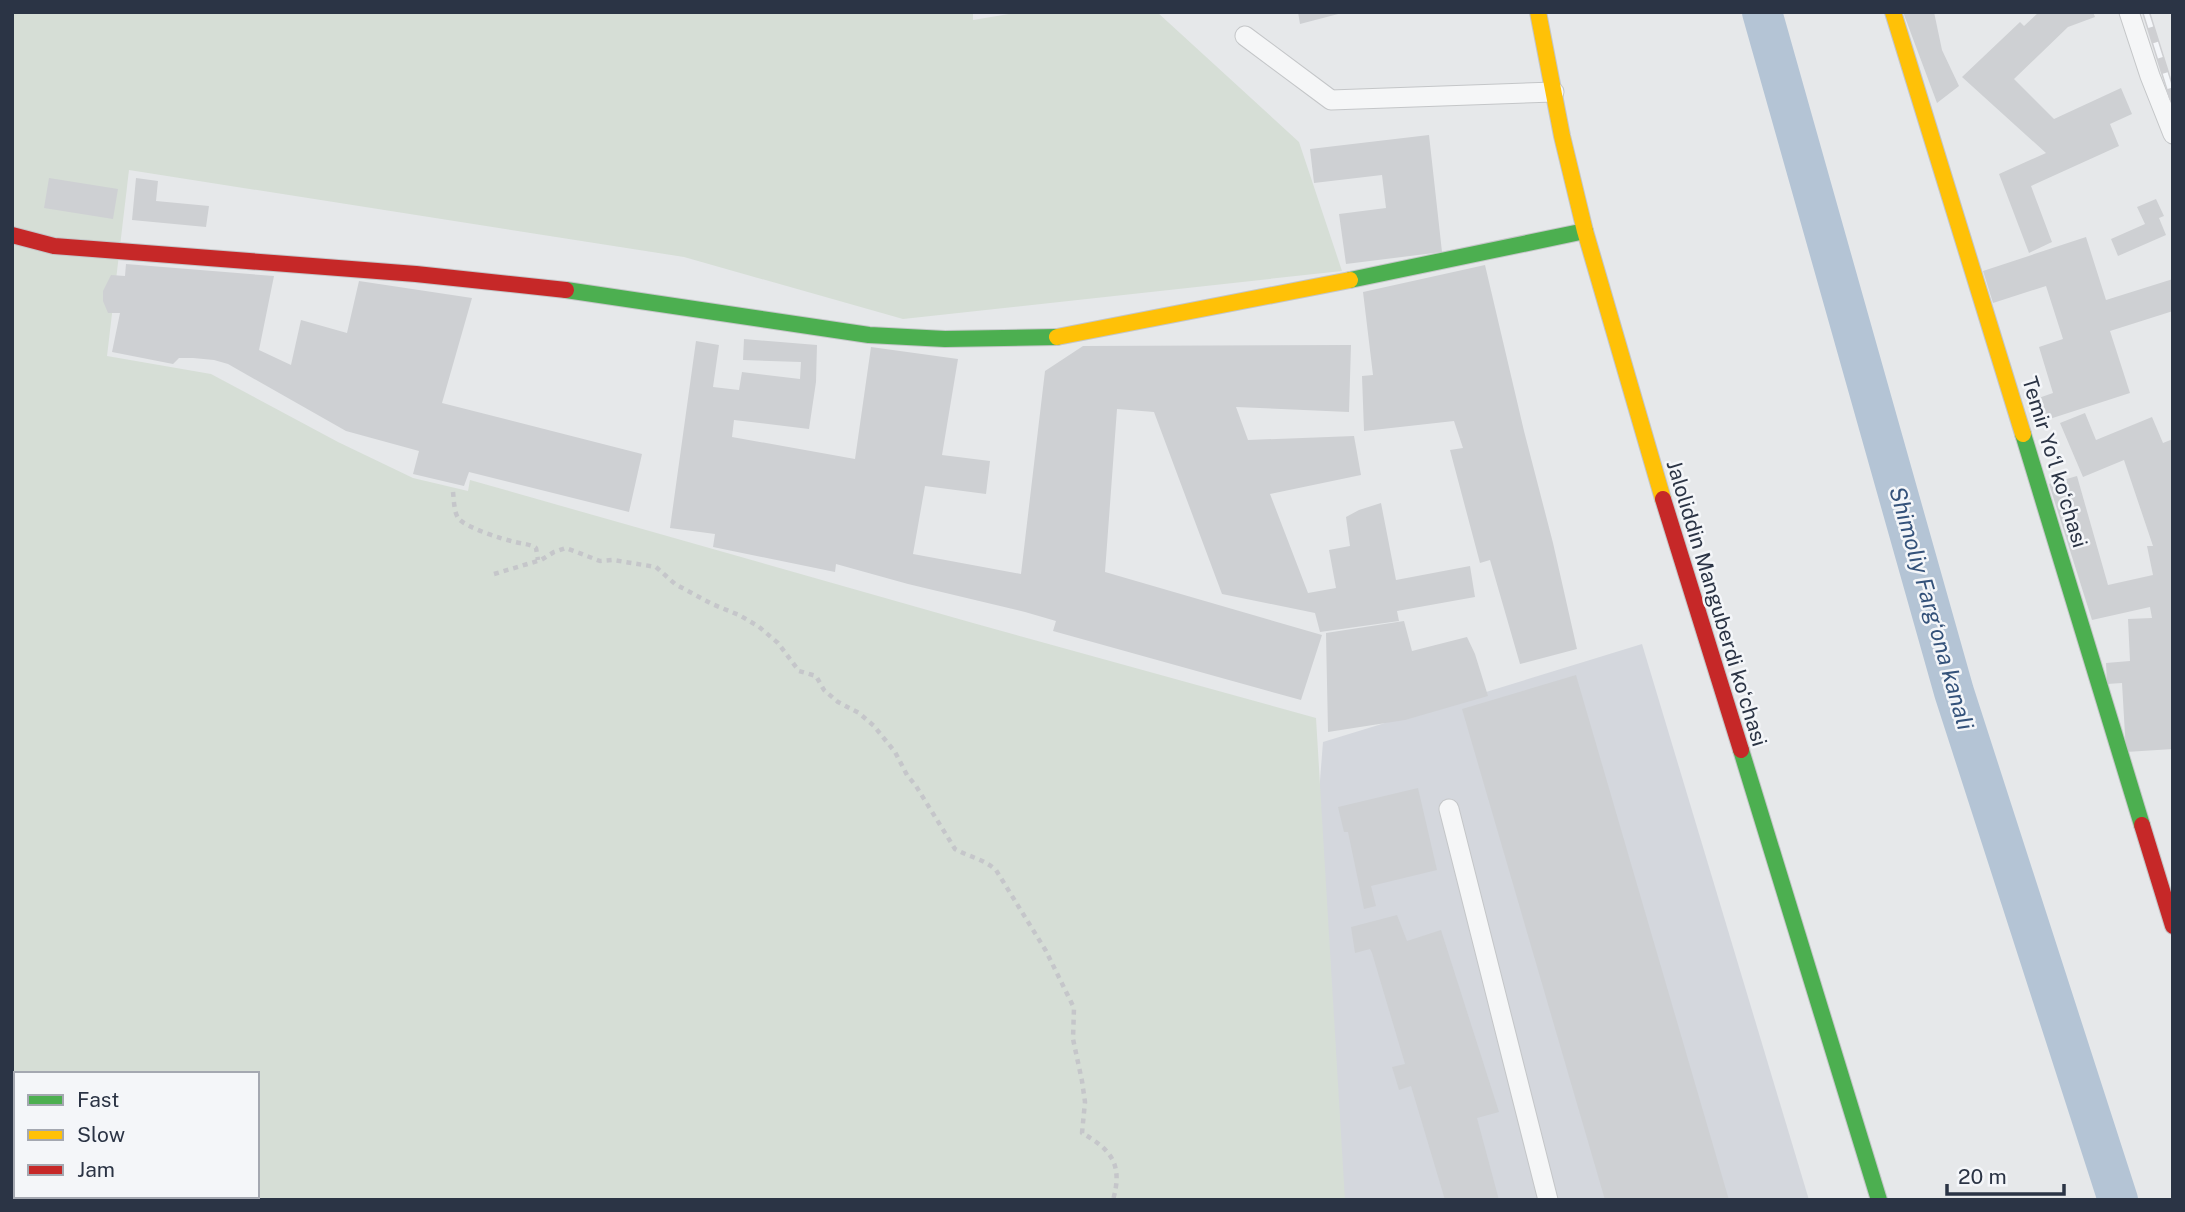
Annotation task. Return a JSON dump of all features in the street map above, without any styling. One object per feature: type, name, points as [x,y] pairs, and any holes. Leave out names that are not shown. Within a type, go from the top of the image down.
[{"type":"street","name":"Jaloliddin Manguberdi koʻchasi","points":[[1538,12],[1562,136],[1585,231],[1634,404],[1879,1200]]},
{"type":"street","name":"Temir Yoʻl koʻchasi","points":[[1893,12],[2173,926]]},
{"type":"street","points":[[12,235],[54,246],[416,274],[535,287],[869,335],[959,339],[1051,338],[1367,277],[1585,231]]},
{"type":"lane","points":[[2129,12],[2173,134]]},
{"type":"lane","points":[[1245,36],[1331,100],[1554,92]]},
{"type":"lane","points":[[1449,809],[1548,1200]]},
{"type":"path","points":[[453,492],[459,520],[513,542],[533,545],[538,561]]},
{"type":"path","points":[[494,574],[538,561],[566,548],[600,561],[613,560],[656,567],[675,584],[758,626],[778,643],[799,671],[816,676],[824,690],[874,726],[895,752],[955,849],[988,863],[996,870],[1046,950],[1069,995],[1074,1008],[1073,1039],[1085,1102],[1081,1129],[1082,1133],[1101,1144],[1115,1164],[1116,1185],[1113,1200]]},
{"type":"shaded area","points":[[12,12],[973,12],[973,20],[1021,12],[1157,12],[1299,142],[1342,271],[903,319],[684,257],[129,170],[107,356],[211,374],[338,442],[413,478],[468,491],[470,480],[1316,718],[1345,1200],[12,1200]]},
{"type":"shaded area","points":[[1642,644],[1809,1200],[1287,1200],[1323,742]]},
{"type":"building","points":[[1298,12],[1342,12],[1342,13],[1300,24]]},
{"type":"building","points":[[1903,12],[1934,12],[1942,50],[1959,86],[1937,103]]},
{"type":"building","points":[[2039,12],[2093,12],[2095,17],[2068,27],[2014,79],[2054,119],[2121,88],[2132,114],[2110,124],[2119,146],[2031,186],[2052,242],[2029,253],[1999,174],[2046,153],[1962,77],[2020,22],[2024,26]]},
{"type":"building","points":[[1429,135],[1442,252],[1346,264],[1339,214],[1386,208],[1382,175],[1314,183],[1310,149]]},
{"type":"building","points":[[49,178],[118,189],[113,219],[44,208]]},
{"type":"building","points":[[136,178],[158,181],[156,201],[209,206],[206,227],[132,220]]},
{"type":"building","points":[[2156,199],[2164,216],[2159,218],[2166,235],[2118,256],[2111,239],[2145,224],[2137,207]]},
{"type":"building","points":[[2086,237],[2106,300],[2173,279],[2173,311],[2110,331],[2130,393],[2034,424],[2027,402],[2053,393],[2039,347],[2063,339],[2046,286],[1993,303],[1983,271]]},
{"type":"building","points":[[126,264],[274,276],[259,350],[291,365],[301,320],[347,333],[359,281],[472,298],[442,403],[642,454],[629,512],[469,472],[464,486],[413,474],[419,451],[346,431],[228,364],[214,360],[179,358],[173,364],[112,352],[120,313],[108,313],[103,301],[103,291],[111,275],[125,276]]},
{"type":"building","points":[[1485,265],[1577,649],[1520,664],[1490,560],[1480,563],[1450,450],[1463,448],[1454,421],[1364,431],[1362,376],[1373,375],[1363,292]]},
{"type":"building","points":[[744,339],[817,345],[816,382],[809,429],[734,420],[732,437],[855,459],[871,347],[958,359],[942,455],[990,461],[986,494],[925,486],[913,554],[1021,574],[1045,371],[1083,346],[1351,345],[1349,412],[1236,407],[1248,440],[1354,436],[1361,475],[1270,494],[1308,593],[1336,588],[1329,550],[1350,546],[1346,517],[1381,503],[1396,580],[1470,566],[1475,597],[1397,611],[1399,621],[1320,632],[1315,613],[1222,594],[1154,412],[1117,409],[1105,572],[1322,635],[1301,700],[1053,631],[1056,621],[1025,612],[836,564],[835,572],[713,547],[715,534],[670,528],[696,341],[719,345],[713,387],[739,390],[742,372],[800,379],[801,362],[743,360]]},
{"type":"building","points":[[2085,413],[2096,440],[2152,417],[2163,443],[2173,439],[2173,749],[2126,752],[2122,683],[2107,684],[2106,663],[2130,661],[2128,619],[2152,618],[2150,607],[2092,620],[2049,484],[2077,476],[2108,585],[2153,575],[2147,546],[2153,546],[2124,460],[2083,477],[2060,423]]},
{"type":"building","points":[[1404,621],[1412,651],[1467,637],[1488,696],[1405,720],[1328,732],[1326,633]]},
{"type":"building","points":[[1576,675],[1729,1200],[1605,1200],[1462,709]]},
{"type":"building","points":[[1418,788],[1437,870],[1371,886],[1376,906],[1364,909],[1348,832],[1344,832],[1338,807]]},
{"type":"building","points":[[1397,915],[1407,941],[1441,930],[1499,1112],[1477,1118],[1499,1200],[1445,1200],[1411,1086],[1399,1090],[1392,1067],[1405,1064],[1372,953],[1370,949],[1355,953],[1351,927]]},
{"type":"waterway","name":"Shimoliy Fargʻona kanali","points":[[1762,12],[1954,692],[2118,1200]]},
{"type":"railway","points":[[2146,12],[2173,98]]},
{"type":"traffic: fast","points":[[1350,280],[1585,231]]},
{"type":"traffic: fast","points":[[566,290],[869,335],[945,339],[1057,337]]},
{"type":"traffic: fast","points":[[2023,434],[2142,825]]},
{"type":"traffic: fast","points":[[1741,750],[1879,1200]]},
{"type":"traffic: slow","points":[[1538,12],[1562,136],[1585,231],[1663,499]]},
{"type":"traffic: slow","points":[[1893,12],[2023,434]]},
{"type":"traffic: slow","points":[[1057,337],[1350,280]]},
{"type":"traffic: jam","points":[[12,235],[54,246],[416,274],[566,290]]},
{"type":"traffic: jam","points":[[1663,499],[1741,750]]},
{"type":"traffic: jam","points":[[2142,825],[2173,926]]}]
